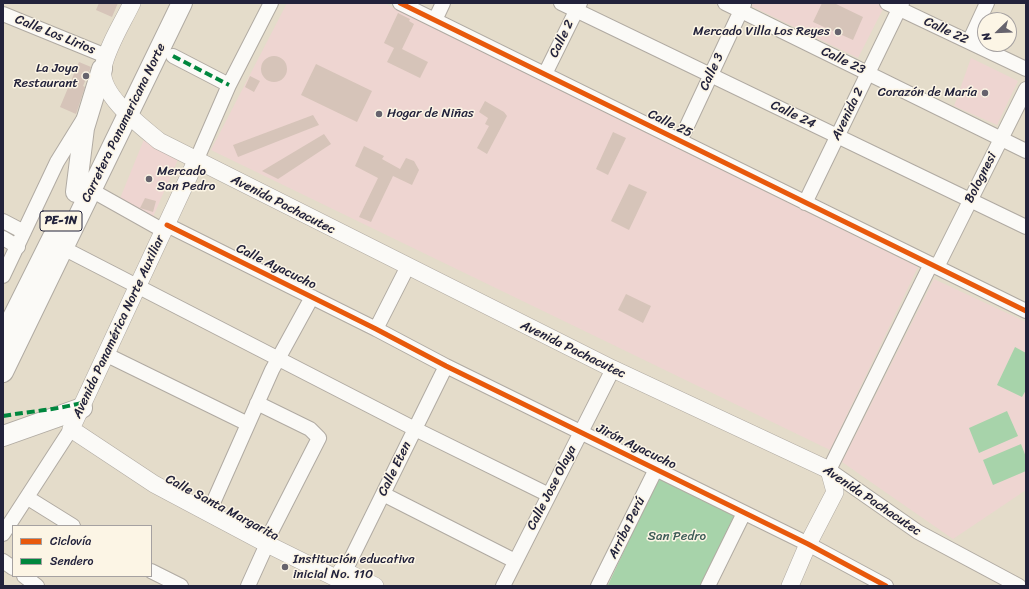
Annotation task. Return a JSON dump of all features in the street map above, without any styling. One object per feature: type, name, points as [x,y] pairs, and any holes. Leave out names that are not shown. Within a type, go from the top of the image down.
[{"type":"highway","name":"Carretera Panamericana Norte","points":[[3,337],[83,191],[123,109],[168,3]]},
{"type":"highway","name":"Carretera Panamericana Norte","points":[[123,109],[182,3]]},
{"type":"highway","points":[[83,191],[84,128],[104,63]]},
{"type":"highway","name":"Carretera Panamericana Norte","points":[[3,372],[63,248],[83,191]]},
{"type":"highway","points":[[3,436],[34,424],[71,419]]},
{"type":"main road","points":[[104,63],[132,3]]},
{"type":"main road","name":"Avenida Pachacutec","points":[[104,63],[107,89],[123,109],[159,141],[407,268],[613,369],[829,470]]},
{"type":"main road","name":"Avenida Panamérica Norte Auxiliar","points":[[71,419],[107,355],[196,161]]},
{"type":"main road","name":"Calle Santa Margarita","points":[[71,419],[134,459],[213,503],[269,539]]},
{"type":"main road","name":"Calle Santa Margarita","points":[[71,419],[154,484],[348,579],[374,586]]},
{"type":"main road","points":[[790,586],[808,544],[835,492],[829,470]]},
{"type":"street","name":"Avenida Panamérica Norte Auxiliar","points":[[196,161],[229,85],[271,3]]},
{"type":"street","name":"Calle 25","points":[[400,3],[1026,311]]},
{"type":"street","points":[[435,20],[443,3]]},
{"type":"street","name":"Calle 24","points":[[561,3],[578,7],[710,75],[1026,227]]},
{"type":"street","name":"Calle 23","points":[[725,3],[743,7],[868,73],[1026,151]]},
{"type":"street","points":[[969,42],[987,3]]},
{"type":"street","name":"Calle 22","points":[[896,5],[1026,69]]},
{"type":"street","name":"Avenida 2","points":[[805,203],[868,73],[896,5]]},
{"type":"street","name":"Calle 2","points":[[545,74],[578,7]]},
{"type":"street","name":"Calle 3","points":[[680,141],[743,7]]},
{"type":"street","name":"Calle Los Lirios","points":[[3,14],[104,63]]},
{"type":"street","points":[[173,56],[229,85]]},
{"type":"street","name":"Bolognesi","points":[[829,470],[934,266],[970,200],[1026,89]]},
{"type":"street","points":[[3,276],[57,162],[90,107]]},
{"type":"street","name":"Calle Ayacucho","points":[[83,191],[165,228],[376,328]]},
{"type":"street","points":[[3,221],[24,232]]},
{"type":"street","points":[[3,238],[18,247]]},
{"type":"street","points":[[63,248],[415,429],[549,495]]},
{"type":"street","points":[[376,328],[407,268]]},
{"type":"street","points":[[213,503],[278,359],[312,297]]},
{"type":"street","name":"Jirón Ayacucho","points":[[376,328],[446,366],[808,544],[880,585]]},
{"type":"street","points":[[107,355],[248,424]]},
{"type":"street","name":"Calle Eten","points":[[348,579],[383,494],[446,366]]},
{"type":"street","name":"Calle Jose Olaya","points":[[503,586],[613,369]]},
{"type":"street","points":[[248,586],[269,539],[319,438],[310,429],[257,403]]},
{"type":"street","name":"Avenida Panamérica Norte Auxiliar","points":[[3,534],[28,498],[71,419]]},
{"type":"street","name":"Arriba Perú","points":[[598,586],[656,469]]},
{"type":"street","name":"Avenida Pachacutec","points":[[829,470],[918,532],[1018,586]]},
{"type":"street","points":[[383,494],[515,561]]},
{"type":"street","points":[[28,498],[71,525]]},
{"type":"street","points":[[708,586],[744,513]]},
{"type":"street","points":[[3,561],[12,567]]},
{"type":"street","points":[[152,572],[181,586]]},
{"type":"street","points":[[25,577],[37,586]]},
{"type":"shaded area","points":[[287,3],[384,3],[918,267],[830,450],[211,150]]},
{"type":"shaded area","name":"Mercado Villa Los Reyes","points":[[753,3],[876,3],[884,7],[858,58],[751,6]]},
{"type":"shaded area","name":"Corazón de María","points":[[971,58],[1018,81],[997,125],[954,106]]},
{"type":"shaded area","name":"Mercado San Pedro","points":[[145,137],[179,157],[153,217],[119,201]]},
{"type":"shaded area","points":[[934,279],[1026,322],[1026,490],[953,539],[842,462]]},
{"type":"green space","points":[[1015,347],[1026,353],[1026,390],[1022,397],[997,385]]},
{"type":"green space","points":[[1007,411],[1018,436],[979,453],[969,428]]},
{"type":"green space","points":[[1021,444],[1026,457],[1026,471],[993,485],[983,460]]},
{"type":"green space","name":"San Pedro","points":[[659,476],[735,515],[702,586],[610,586],[608,585]]},
{"type":"building","points":[[99,3],[118,3],[112,17],[96,10]]},
{"type":"building","points":[[822,3],[834,3],[863,17],[853,40],[813,22]]},
{"type":"building","points":[[398,13],[410,19],[409,21],[414,24],[402,49],[428,62],[420,78],[387,62],[394,48],[384,43]]},
{"type":"building","points":[[274,56],[283,60],[287,69],[283,78],[274,82],[265,78],[261,69],[265,60]]},
{"type":"building","points":[[79,62],[91,67],[83,86],[85,87],[76,114],[60,107]]},
{"type":"building","points":[[316,64],[372,91],[357,122],[301,95]]},
{"type":"building","points":[[250,76],[260,81],[254,92],[245,87]]},
{"type":"building","points":[[485,101],[504,112],[507,116],[487,154],[477,148],[489,126],[485,124],[488,118],[479,112]]},
{"type":"building","points":[[313,115],[319,125],[238,157],[233,145]]},
{"type":"building","points":[[613,132],[626,138],[608,175],[596,169]]},
{"type":"building","points":[[324,134],[331,144],[278,179],[262,171]]},
{"type":"building","points":[[364,146],[384,156],[382,159],[400,169],[406,158],[414,161],[419,170],[412,185],[393,176],[371,222],[359,217],[378,178],[355,166]]},
{"type":"building","points":[[629,184],[647,192],[629,230],[611,221]]},
{"type":"building","points":[[145,198],[156,201],[153,212],[140,208]]},
{"type":"building","points":[[626,294],[651,306],[643,323],[618,310]]},
{"type":"marked path","points":[[173,56],[229,85]]},
{"type":"marked path","points":[[3,416],[54,409],[85,402]]},
{"type":"cycle path","points":[[400,3],[1026,311]]},
{"type":"cycle path","points":[[167,225],[376,329],[446,366],[808,544],[886,586]]},
{"type":"place","name":"Mercado Villa Los Reyes","points":[[838,32]]},
{"type":"place","name":"La Joya Restaurant","points":[[86,76]]},
{"type":"place","name":"Corazón de María","points":[[985,93]]},
{"type":"place","name":"Hogar de Niñas","points":[[379,114]]},
{"type":"place","name":"Mercado San Pedro","points":[[149,179]]},
{"type":"place","name":"Institución educativa inicial No. 110","points":[[285,567]]}]
